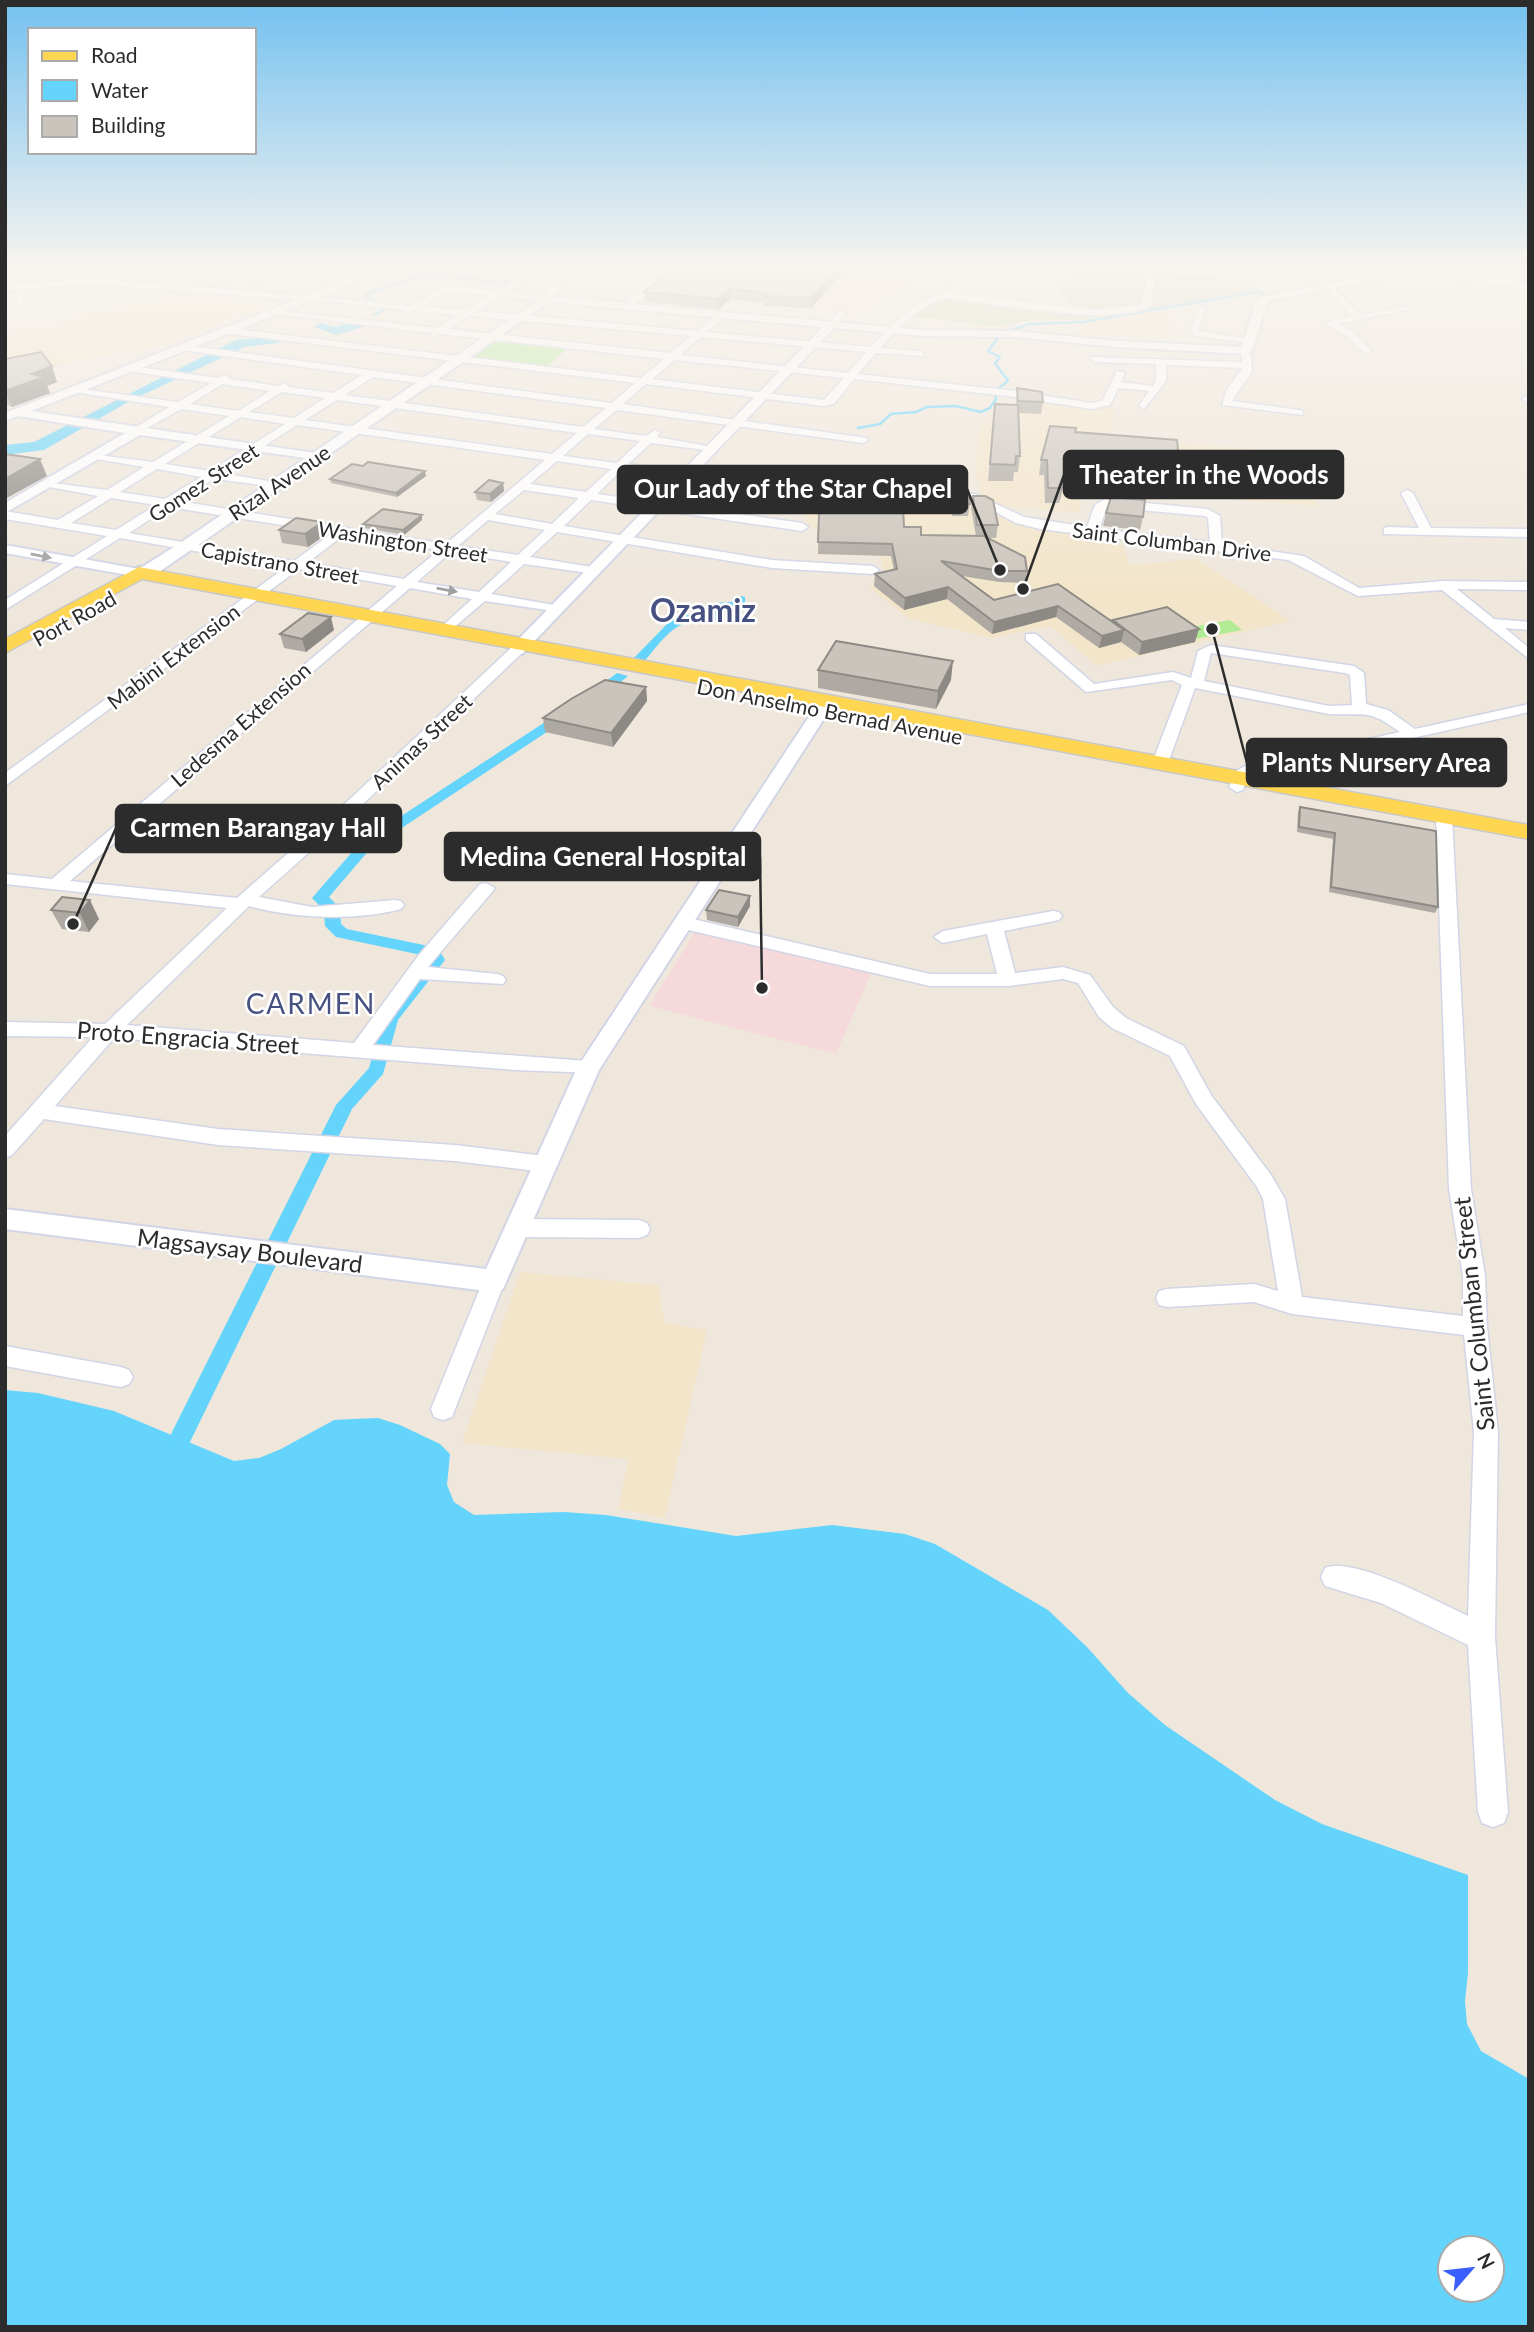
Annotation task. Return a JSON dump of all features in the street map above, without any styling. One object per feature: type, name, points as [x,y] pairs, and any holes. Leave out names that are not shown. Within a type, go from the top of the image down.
[{"type":"main road","name":"Rizal Avenue","points":[[140,574],[186,546],[435,375]]},
{"type":"main road","name":"Don Anselmo Bernad Avenue","points":[[140,574],[824,707],[1444,821],[1529,842]]},
{"type":"main road","name":"Port Road","points":[[5,647],[140,574]]},
{"type":"main road","name":"Port Road","points":[[5,656],[140,574]]},
{"type":"main road","name":"Don Anselmo Bernad Avenue","points":[[363,618],[444,631],[519,648]]},
{"type":"main road","name":"Don Anselmo Bernad Avenue","points":[[1014,741],[1160,763],[1238,782]]},
{"type":"main road","name":"Don Anselmo Bernad Avenue","points":[[1444,821],[1529,832]]},
{"type":"street","points":[[9,413],[115,375]]},
{"type":"street","points":[[175,375],[713,448]]},
{"type":"street","points":[[5,509],[232,375]]},
{"type":"street","points":[[60,524],[304,375]]},
{"type":"street","name":"Gomez Street","points":[[5,606],[77,563],[370,375]]},
{"type":"street","points":[[377,375],[614,405],[694,398],[764,396],[827,403],[852,376]]},
{"type":"street","points":[[587,375],[641,382],[694,398],[739,422],[863,440]]},
{"type":"street","name":"Ledesma Extension","points":[[57,883],[649,375]]},
{"type":"street","name":"Animas Street","points":[[5,1150],[112,1028],[244,901],[357,801],[519,648],[784,375]]},
{"type":"street","points":[[841,375],[1100,406],[1106,403],[1119,375]]},
{"type":"street","points":[[1144,406],[1162,375]]},
{"type":"street","points":[[1245,375],[1231,391],[1226,403],[1299,413]]},
{"type":"street","points":[[1115,384],[1155,389]]},
{"type":"street","points":[[503,401],[524,385]]},
{"type":"street","name":"Saint Columban Drive","points":[[72,391],[799,491],[975,497],[1029,523],[1298,558],[1358,592],[1444,585],[1529,586]]},
{"type":"street","points":[[444,631],[694,398]]},
{"type":"street","points":[[471,426],[493,409]]},
{"type":"street","points":[[9,413],[315,457]]},
{"type":"street","points":[[450,443],[460,435]]},
{"type":"street","points":[[94,456],[275,485]]},
{"type":"street","name":"Washington Street","points":[[48,484],[592,571]]},
{"type":"street","points":[[521,486],[802,527]]},
{"type":"street","points":[[1407,493],[1427,531]]},
{"type":"street","points":[[1092,531],[1101,505],[1105,503],[1208,513],[1214,516],[1216,546]]},
{"type":"street","name":"Capistrano Street","points":[[5,515],[555,609]]},
{"type":"street","points":[[485,516],[772,564],[873,570]]},
{"type":"street","name":"Mabini Extension","points":[[5,781],[342,531]]},
{"type":"street","points":[[1388,531],[1529,533]]},
{"type":"street","points":[[8,552],[140,574]]},
{"type":"street","points":[[1444,585],[1529,655]]},
{"type":"street","points":[[1491,623],[1529,626]]},
{"type":"street","points":[[1031,637],[1091,689],[1172,676],[1193,684],[1329,710],[1348,711],[1359,707],[1383,713],[1410,732]]},
{"type":"street","points":[[1160,763],[1205,651],[1215,649],[1355,671],[1359,707]]},
{"type":"street","points":[[443,1409],[516,1228],[588,1068],[824,707]]},
{"type":"street","points":[[1238,782],[1250,769],[1529,708]]},
{"type":"street","name":"Saint Columban Street","points":[[1444,821],[1461,1189],[1474,1276],[1475,1326],[1486,1432],[1481,1637],[1493,1812]]},
{"type":"street","points":[[5,879],[244,901],[276,908],[329,911],[395,905]]},
{"type":"street","points":[[365,1050],[418,968],[486,888]]},
{"type":"street","points":[[943,937],[1053,916]]},
{"type":"street","points":[[684,923],[930,980],[1008,980],[1062,973],[1084,979],[1106,1012],[1119,1023],[1177,1051],[1202,1099],[1231,1142],[1264,1181],[1273,1199],[1293,1305]]},
{"type":"street","points":[[994,927],[1008,980]]},
{"type":"street","points":[[418,968],[497,980]]},
{"type":"street","name":"Proto Engracia Street","points":[[5,1029],[112,1028],[504,1064],[588,1068]]},
{"type":"street","points":[[38,1111],[218,1137],[455,1153],[544,1164]]},
{"type":"street","name":"Magsaysay Boulevard","points":[[5,1219],[495,1281]]},
{"type":"street","points":[[516,1228],[639,1228]]},
{"type":"street","points":[[1167,1298],[1254,1293],[1293,1305],[1475,1326]]},
{"type":"street","points":[[5,1356],[121,1377]]},
{"type":"street","points":[[1334,1577],[1385,1591],[1481,1637]]},
{"type":"shaded area","points":[[1014,397],[1115,409],[1109,436],[1309,454],[1317,506],[1082,488],[1080,513],[1002,506],[982,495],[975,472],[978,434],[989,413],[1014,414]]},
{"type":"shaded area","points":[[806,494],[968,499],[1021,525],[1119,538],[1130,565],[1197,559],[1291,621],[1096,666],[1051,626],[992,638],[909,619],[869,587],[886,579],[880,556],[817,555],[818,532],[806,523]]},
{"type":"shaded area","points":[[697,929],[872,971],[836,1054],[649,1006]]},
{"type":"shaded area","points":[[520,1272],[658,1285],[665,1323],[707,1330],[665,1518],[618,1509],[628,1459],[462,1443]]},
{"type":"green space","points":[[1230,620],[1242,630],[1195,639],[1182,629]]},
{"type":"water","points":[[5,1390],[38,1393],[114,1411],[234,1461],[259,1458],[281,1449],[334,1420],[378,1418],[440,1444],[450,1454],[447,1485],[454,1502],[474,1515],[564,1512],[606,1515],[736,1536],[832,1525],[905,1534],[935,1544],[1048,1610],[1087,1647],[1128,1693],[1165,1725],[1275,1800],[1322,1824],[1468,1875],[1468,1973],[1465,2001],[1467,2024],[1481,2051],[1529,2079],[1529,2327],[5,2327]]},
{"type":"building","points":[[5,375],[44,377],[5,391]]},
{"type":"building","points":[[1017,388],[1042,392],[1043,402],[1018,401]]},
{"type":"building","points":[[995,404],[1018,405],[1020,456],[1016,456],[1015,465],[990,464]]},
{"type":"building","points":[[1050,426],[1076,428],[1075,432],[1177,440],[1180,471],[1097,467],[1097,454],[1070,453],[1061,488],[1048,488],[1047,460],[1041,460]]},
{"type":"building","points":[[5,454],[40,459],[5,479]]},
{"type":"building","points":[[368,462],[425,471],[396,493],[330,479],[352,464],[363,466]]},
{"type":"building","points":[[489,480],[503,483],[490,494],[475,492]]},
{"type":"building","points":[[820,487],[902,489],[904,527],[921,527],[921,535],[984,536],[1025,557],[1027,571],[1000,571],[941,561],[994,600],[1058,584],[1124,630],[1102,636],[1058,606],[994,622],[948,587],[905,598],[875,574],[897,569],[892,544],[818,542]]},
{"type":"building","points":[[952,490],[968,490],[970,504],[954,504]]},
{"type":"building","points":[[973,496],[985,496],[993,500],[998,525],[977,525]]},
{"type":"building","points":[[1111,497],[1145,500],[1143,517],[1106,513]]},
{"type":"building","points":[[383,509],[422,515],[403,530],[363,524]]},
{"type":"building","points":[[296,518],[322,522],[305,534],[279,530]]},
{"type":"building","points":[[1167,607],[1199,629],[1142,642],[1113,620]]},
{"type":"building","points":[[308,613],[331,617],[302,639],[280,634]]},
{"type":"building","points":[[836,641],[953,661],[938,691],[818,670]]},
{"type":"building","points":[[605,680],[646,687],[611,733],[543,718],[571,699]]},
{"type":"building","points":[[1300,807],[1436,831],[1438,907],[1331,887],[1335,833],[1299,827]]},
{"type":"building","points":[[719,890],[750,896],[738,917],[706,910]]},
{"type":"building","points":[[62,897],[90,900],[80,913],[51,910]]},
{"type":"waterway","points":[[994,392],[1008,381],[1004,375]]},
{"type":"waterway","points":[[131,397],[172,376]]},
{"type":"waterway","points":[[858,428],[880,424],[891,414],[916,412],[927,407],[956,406],[981,412],[990,408],[996,399],[995,394]]},
{"type":"waterway","points":[[86,420],[123,401]]},
{"type":"waterway","points":[[5,450],[38,447],[78,425]]},
{"type":"waterway","points":[[637,661],[663,633],[681,620],[713,618],[718,615],[719,606],[734,605],[741,600]]},
{"type":"waterway","points":[[595,696],[622,676]]},
{"type":"waterway","points":[[181,1437],[345,1105],[377,1070],[390,1019],[437,960],[432,952],[342,933],[333,926],[332,908],[320,898],[365,846],[567,714]]},
{"type":"place","name":"Our Lady of the Star Chapel","points":[[1000,570]]},
{"type":"place","name":"Theater in the Woods","points":[[1023,589]]},
{"type":"place","name":"Plants Nursery Area","points":[[1212,629]]},
{"type":"place","name":"Carmen Barangay Hall","points":[[73,924]]},
{"type":"place","name":"Medina General Hospital","points":[[762,988]]},
{"type":"district","name":"Ozamiz","points":[[703,609]]},
{"type":"district","name":"CARMEN","points":[[311,1003]]}]
